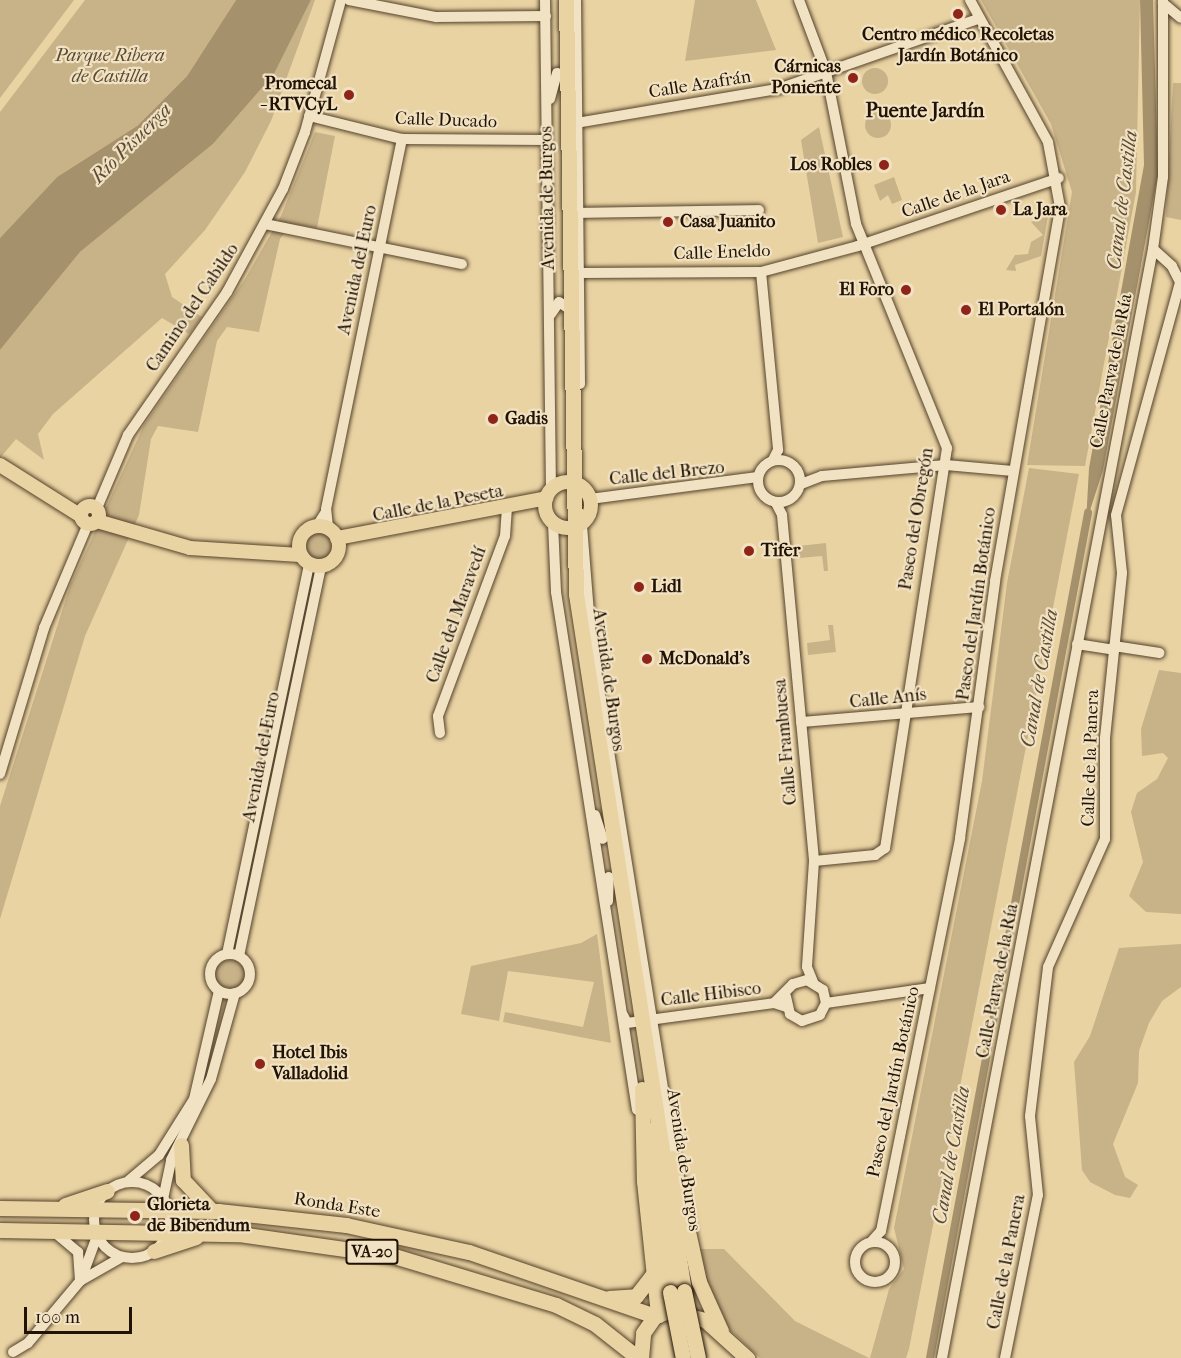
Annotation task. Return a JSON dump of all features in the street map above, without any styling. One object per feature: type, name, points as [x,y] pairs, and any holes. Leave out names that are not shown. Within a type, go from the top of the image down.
[{"type":"highway","name":"Avenida de Burgos","points":[[556,0],[557,73],[571,273]]},
{"type":"highway","name":"Avenida de Burgos","points":[[566,0],[571,273],[564,303],[560,365],[559,492],[567,526],[577,642],[588,713],[588,741],[603,839],[609,877],[642,1021],[642,1089],[677,1291],[698,1358]]},
{"type":"highway","name":"Avenida de Burgos","points":[[559,492],[564,303]]},
{"type":"highway","name":"Avenida de Burgos","points":[[588,741],[629,940],[642,1021],[654,1100],[683,1358]]},
{"type":"highway","points":[[642,1089],[640,1132],[657,1315]]},
{"type":"highway","points":[[654,1100],[676,1170],[699,1282],[721,1331]]},
{"type":"highway","points":[[181,1144],[183,1180],[212,1211]]},
{"type":"highway","points":[[57,1208],[107,1191]]},
{"type":"highway","name":"Ronda Este","points":[[0,1208],[95,1209],[166,1205],[402,1236],[500,1262],[595,1298],[657,1315],[683,1312],[721,1331],[742,1356]]},
{"type":"highway","name":"VA-20","points":[[0,1230],[96,1233],[168,1232],[335,1245],[475,1277],[581,1316],[640,1358],[643,1333],[657,1315]]},
{"type":"highway","points":[[154,1251],[204,1234]]},
{"type":"highway","points":[[595,1298],[636,1296],[654,1273]]},
{"type":"main road","points":[[0,465],[89,517],[190,549],[334,559],[334,535],[304,531],[303,556]]},
{"type":"main road","points":[[559,492],[590,499],[590,511],[567,526],[559,492]]},
{"type":"main road","name":"Calle de la Peseta","points":[[334,535],[532,505],[559,492]]},
{"type":"street","name":"Camino del Cabildo","points":[[0,774],[44,628],[89,517],[128,435],[215,310],[265,224],[309,116],[341,0]]},
{"type":"street","points":[[349,0],[436,16],[546,15]]},
{"type":"street","name":"Avenida de Burgos","points":[[545,0],[550,410],[559,492]]},
{"type":"street","points":[[566,28],[575,0]]},
{"type":"street","name":"Avenida de Burgos","points":[[559,492],[580,368],[571,273],[578,218],[575,0]]},
{"type":"street","name":"Paseo del Obregón","points":[[799,0],[826,72],[849,201],[863,244],[947,448],[946,465],[922,588],[908,715],[885,848],[875,855],[814,861]]},
{"type":"street","name":"Paseo del Jardín Botánico","points":[[885,1244],[881,1231],[930,988],[979,707],[1013,471],[1058,219],[1059,178],[1048,142],[978,19],[970,0]]},
{"type":"street","points":[[1163,2],[1181,18]]},
{"type":"street","name":"Calle Parva de la Ría","points":[[942,1358],[1110,463],[1153,249],[1163,177],[1163,2]]},
{"type":"street","name":"Calle Azafrán","points":[[576,123],[778,89],[978,19]]},
{"type":"street","points":[[547,110],[557,73]]},
{"type":"street","name":"Calle Ducado","points":[[309,116],[402,139],[547,140]]},
{"type":"street","name":"Avenida del Euro","points":[[334,535],[325,513],[402,139]]},
{"type":"street","name":"Calle de la Jara","points":[[863,244],[1059,178]]},
{"type":"street","points":[[568,181],[578,218]]},
{"type":"street","name":"Avenida de Burgos","points":[[578,218],[759,210]]},
{"type":"street","points":[[548,213],[554,274],[571,273]]},
{"type":"street","points":[[265,224],[379,250],[462,264]]},
{"type":"street","name":"Calle Eneldo","points":[[571,273],[761,272],[863,244]]},
{"type":"street","name":"Calle de la Panera","points":[[1005,1358],[1038,1195],[1030,1116],[1048,968],[1105,839],[1114,648],[1122,573],[1115,526],[1125,467],[1176,316],[1178,276],[1153,249]]},
{"type":"street","points":[[761,272],[778,457],[758,482],[781,502],[811,478],[946,465],[1013,471]]},
{"type":"street","points":[[549,322],[564,303],[576,313],[580,368]]},
{"type":"street","points":[[550,410],[560,365]]},
{"type":"street","points":[[778,457],[811,478]]},
{"type":"street","name":"Calle Parva de la Ría","points":[[1110,463],[1125,467]]},
{"type":"street","points":[[799,472],[801,484]]},
{"type":"street","name":"Calle del Brezo","points":[[590,499],[758,482]]},
{"type":"street","name":"Calle Frambuesa","points":[[781,502],[814,861],[807,967],[800,981]]},
{"type":"street","name":"Calle del Maravedí","points":[[440,733],[438,716],[504,536],[507,509]]},
{"type":"street","name":"Avenida de Burgos","points":[[567,526],[588,605],[633,901],[642,1021],[676,1170]]},
{"type":"street","name":"Avenida de Burgos","points":[[567,526],[559,610],[573,699],[588,741],[586,793],[640,1132]]},
{"type":"street","name":"Avenida del Euro","points":[[227,954],[303,556]]},
{"type":"street","name":"Avenida del Euro","points":[[239,956],[303,556]]},
{"type":"street","points":[[577,642],[588,605]]},
{"type":"street","points":[[559,610],[577,642]]},
{"type":"street","points":[[1077,644],[1159,653]]},
{"type":"street","points":[[573,699],[588,713],[601,699]]},
{"type":"street","name":"Calle Anís","points":[[801,722],[908,715],[979,707]]},
{"type":"street","points":[[588,741],[610,753]]},
{"type":"street","points":[[586,793],[603,839]]},
{"type":"street","points":[[607,924],[609,877]]},
{"type":"street","points":[[629,940],[633,901]]},
{"type":"street","points":[[13,1352],[28,1343],[80,1281],[122,1257],[154,1251],[168,1232],[166,1205],[171,1160],[212,1078],[235,993],[250,977],[239,956],[227,954],[216,958],[209,972],[219,991],[194,1099],[159,1155],[127,1182],[107,1191],[95,1209],[96,1233],[80,1281]]},
{"type":"street","name":"Calle Frambuesa","points":[[807,967],[813,982]]},
{"type":"street","points":[[828,999],[813,982],[800,981],[786,996],[786,1007],[795,1018],[808,1021],[828,999],[930,988]]},
{"type":"street","points":[[219,991],[235,993]]},
{"type":"street","name":"Calle Hibisco","points":[[774,1004],[786,996]]},
{"type":"street","name":"Calle Hibisco","points":[[642,1021],[774,1004],[786,1007]]},
{"type":"street","points":[[620,1010],[627,1023],[642,1021]]},
{"type":"street","points":[[127,1182],[151,1187],[166,1205]]},
{"type":"street","points":[[52,1230],[78,1252],[80,1281]]},
{"type":"street","points":[[871,1242],[885,1244],[894,1254],[893,1272],[883,1281],[869,1282],[858,1274],[855,1260],[871,1242],[881,1231]]},
{"type":"street","points":[[96,1233],[122,1257]]},
{"type":"green space","name":"Parque Ribera de Castilla","points":[[0,0],[74,0],[0,98]]},
{"type":"green space","name":"Parque Ribera de Castilla","points":[[85,0],[236,0],[187,76],[137,126],[57,177],[0,238],[0,112]]},
{"type":"green space","points":[[311,0],[315,0],[271,121],[245,172],[205,230],[165,274],[172,297],[202,317],[189,334],[162,318],[53,414],[38,434],[44,460],[16,439],[0,458],[0,350],[80,252],[213,144],[274,74]]},
{"type":"green space","points":[[695,0],[756,0],[776,50],[685,61]]},
{"type":"green space","points":[[981,0],[1140,0],[1136,192],[1085,466],[1027,465],[1072,192],[1051,124]]},
{"type":"green space","points":[[875,68],[884,72],[888,81],[884,90],[875,94],[866,90],[862,81],[866,72]]},
{"type":"green space","points":[[1173,83],[1181,83],[1181,220],[1166,217]]},
{"type":"green space","points":[[878,112],[887,116],[891,125],[887,134],[878,138],[869,134],[865,125],[869,116]]},
{"type":"green space","points":[[819,127],[843,237],[818,243],[801,140]]},
{"type":"green space","points":[[315,132],[335,136],[317,228],[291,224],[280,239],[259,332],[227,327],[217,341],[198,432],[158,426],[151,439],[139,515],[85,636],[0,919],[0,806],[70,586],[144,425],[245,279],[281,216]]},
{"type":"green space","points":[[894,177],[902,200],[892,204],[888,195],[880,201],[874,185]]},
{"type":"green space","points":[[1048,216],[1041,256],[1015,265],[1016,271],[1006,270],[1015,255],[1028,254],[1031,242],[1043,235],[1031,222]]},
{"type":"green space","points":[[1029,468],[1079,474],[909,1349],[906,1358],[870,1358],[889,1289],[904,1269],[894,1228],[982,781],[1007,583]]},
{"type":"green space","points":[[318,531],[324,532],[332,540],[332,552],[324,560],[318,561],[312,560],[304,552],[303,546],[304,540],[312,532]]},
{"type":"green space","points":[[826,543],[828,571],[824,571],[822,556],[799,558],[798,546]]},
{"type":"green space","points":[[828,625],[833,625],[836,652],[808,655],[807,643],[830,640]]},
{"type":"green space","points":[[1159,670],[1181,673],[1181,914],[1146,912],[1129,896],[1143,862],[1131,812],[1137,793],[1157,779],[1168,758],[1163,753],[1142,756],[1141,729]]},
{"type":"green space","points":[[597,934],[611,1043],[503,1022],[505,1012],[583,1027],[594,982],[508,971],[499,1021],[461,1014],[471,966],[581,943]]},
{"type":"green space","points":[[1181,944],[1181,987],[1162,1001],[1149,1023],[1139,1051],[1138,1083],[1113,1144],[1125,1177],[1138,1185],[1130,1198],[1115,1195],[1090,1182],[1082,1170],[1074,1062],[1090,1036],[1119,948]]},
{"type":"green space","points":[[230,960],[241,964],[245,975],[241,986],[230,990],[219,986],[215,975],[219,964]]},
{"type":"green space","points":[[699,1249],[724,1249],[795,1321],[869,1358],[760,1358],[721,1321],[709,1296]]},
{"type":"water","name":"Río Pisuerga","points":[[236,0],[311,0],[274,74],[213,144],[80,252],[0,350],[0,238],[57,177],[137,126],[187,76]]},
{"type":"water","points":[[1140,0],[1153,0],[1158,173],[1103,470],[1086,523],[1089,468],[1144,165]]},
{"type":"waterway","name":"Canal de Castilla","points":[[930,1358],[1088,513]]},
{"type":"place","name":"Centro médico Recoletas Jardín Botánico","points":[[958,14]]},
{"type":"place","name":"Cárnicas Poniente","points":[[853,78]]},
{"type":"place","name":"Promecal - RTVCyL","points":[[349,95]]},
{"type":"place","name":"Los Robles","points":[[884,165]]},
{"type":"place","name":"La Jara","points":[[1001,210]]},
{"type":"place","name":"Casa Juanito","points":[[668,222]]},
{"type":"place","name":"El Foro","points":[[906,290]]},
{"type":"place","name":"El Portalón","points":[[966,310]]},
{"type":"place","name":"Gadis","points":[[493,419]]},
{"type":"place","name":"Tifer","points":[[749,551]]},
{"type":"place","name":"Lidl","points":[[639,587]]},
{"type":"place","name":"McDonald's","points":[[647,659]]},
{"type":"place","name":"Hotel Ibis Valladolid","points":[[260,1064]]},
{"type":"place","name":"Glorieta de Bibendum","points":[[135,1216]]},
{"type":"district","name":"Puente Jardín","points":[[925,110]]}]
